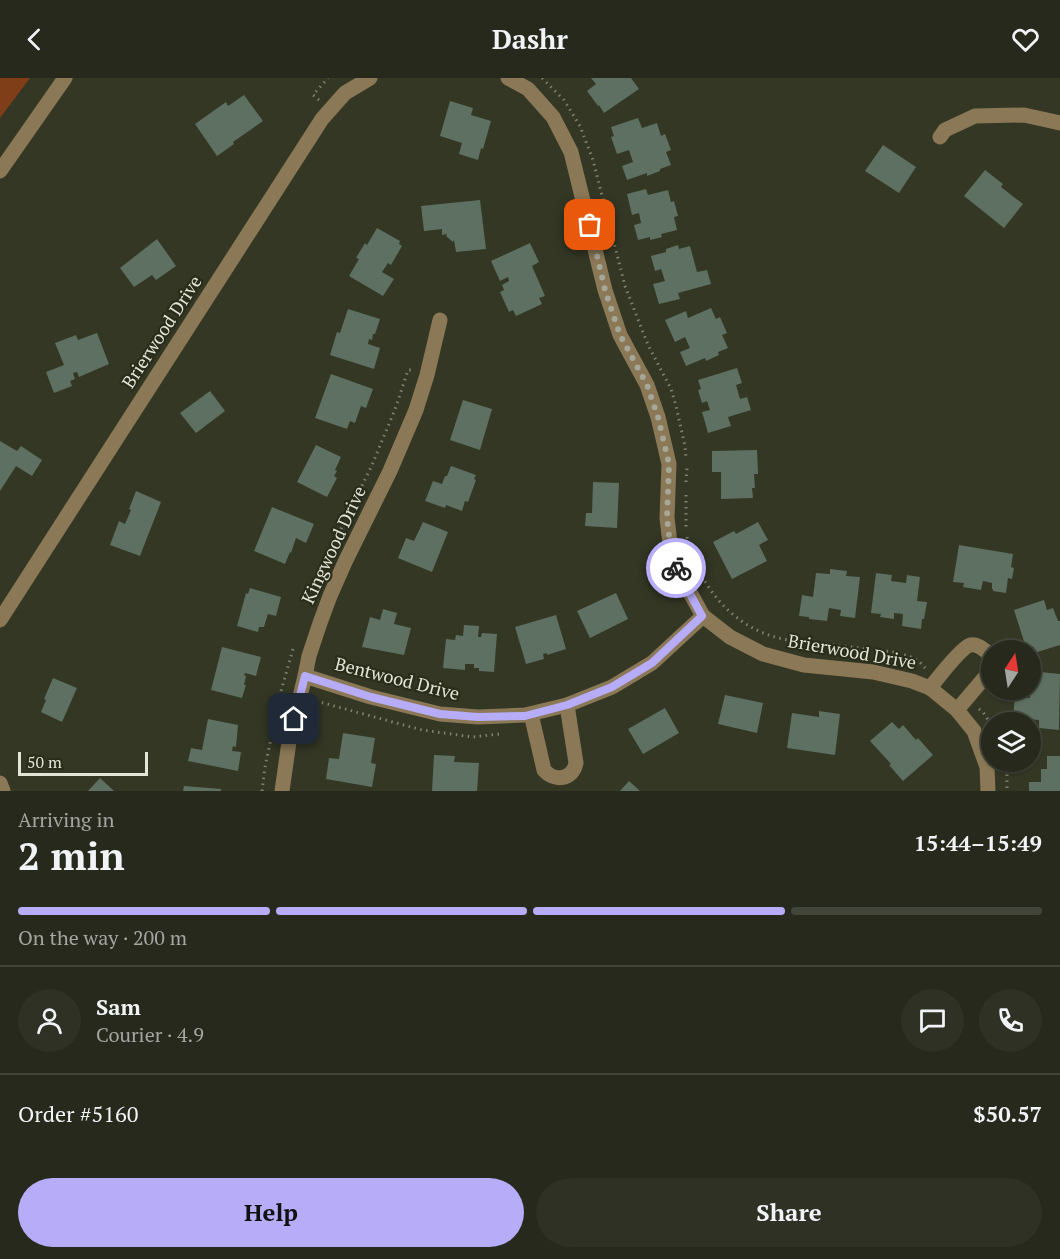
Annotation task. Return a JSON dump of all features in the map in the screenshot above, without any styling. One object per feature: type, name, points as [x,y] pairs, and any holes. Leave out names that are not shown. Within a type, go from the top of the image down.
[{"type":"street","points":[[0,171],[65,78]]},
{"type":"street","name":"Brierwood Drive","points":[[0,620],[322,119],[345,93],[370,78]]},
{"type":"street","name":"Brierwood Drive","points":[[508,78],[528,89],[553,117],[571,152],[605,290],[620,335],[647,385],[658,417],[669,464],[667,518],[672,561],[702,616],[730,637],[763,654],[804,665],[873,672],[933,685],[974,731],[987,767],[988,791]]},
{"type":"street","points":[[940,137],[945,130],[975,116],[1024,115],[1060,123]]},
{"type":"street","name":"Kingwood Drive","points":[[282,791],[289,742],[309,656],[330,596],[390,471],[416,410],[440,320]]},
{"type":"street","name":"Bentwood Drive","points":[[305,676],[371,697],[440,714],[478,717],[525,716],[567,705],[612,687],[652,663],[702,616]]},
{"type":"street","points":[[933,685],[963,650],[970,645],[981,647]]},
{"type":"street","points":[[957,710],[981,682]]},
{"type":"street","points":[[531,714],[543,770],[548,776],[556,779],[564,778],[572,774],[576,763],[567,705]]},
{"type":"street","points":[[0,783],[3,791]]},
{"type":"path","points":[[542,78],[564,100],[580,126],[593,160],[625,286],[648,345],[671,389],[685,446],[686,534],[700,573],[712,593],[728,611],[746,623],[783,639],[897,652],[918,659],[933,685]]},
{"type":"path","points":[[1007,772],[1007,791]]},
{"type":"shaded area","points":[[0,78],[30,78],[0,118]]},
{"type":"building","points":[[591,78],[631,78],[639,89],[604,113],[587,91],[596,84]]},
{"type":"building","points":[[244,95],[263,121],[217,156],[195,124],[226,102],[228,106]]},
{"type":"building","points":[[450,101],[473,108],[471,115],[491,121],[478,160],[459,154],[462,143],[440,136]]},
{"type":"building","points":[[638,118],[642,128],[657,123],[661,136],[665,134],[671,150],[666,152],[671,165],[647,176],[647,173],[627,180],[622,166],[633,162],[629,150],[617,154],[611,137],[614,136],[611,127]]},
{"type":"building","points":[[883,145],[916,167],[899,193],[865,171]]},
{"type":"building","points":[[985,170],[1003,184],[1001,187],[1023,204],[1004,228],[964,196]]},
{"type":"building","points":[[646,189],[648,195],[668,190],[678,216],[674,217],[677,230],[661,234],[662,237],[638,240],[634,225],[641,223],[639,213],[632,215],[627,194]]},
{"type":"building","points":[[480,200],[486,249],[456,252],[454,240],[453,242],[446,236],[447,234],[442,235],[442,229],[424,231],[421,206]]},
{"type":"building","points":[[377,228],[400,241],[399,244],[402,246],[391,265],[388,263],[382,272],[394,279],[383,296],[349,276],[359,259],[356,258]]},
{"type":"building","points":[[157,239],[176,266],[156,280],[152,275],[134,287],[120,268]]},
{"type":"building","points":[[530,243],[539,262],[532,266],[545,296],[539,298],[542,304],[516,316],[513,310],[509,312],[500,292],[504,290],[502,285],[509,281],[508,277],[500,281],[491,261]]},
{"type":"building","points":[[678,245],[679,249],[690,246],[697,272],[707,270],[711,284],[678,293],[680,299],[659,304],[653,284],[665,281],[661,269],[655,271],[651,256],[666,252],[666,249]]},
{"type":"building","points":[[711,308],[716,319],[720,317],[727,333],[722,335],[728,348],[706,361],[705,358],[686,366],[680,352],[690,348],[685,337],[675,342],[665,320],[686,311],[688,318]]},
{"type":"building","points":[[348,309],[380,319],[375,334],[372,340],[369,339],[368,344],[380,348],[374,369],[330,355],[337,332],[340,333]]},
{"type":"building","points":[[97,333],[109,364],[79,377],[77,372],[73,373],[75,379],[70,381],[72,386],[54,393],[46,372],[64,365],[55,343],[76,335],[78,340]]},
{"type":"building","points":[[737,368],[742,383],[736,385],[740,399],[747,397],[751,410],[728,417],[731,426],[708,433],[702,412],[710,410],[707,401],[702,403],[698,380]]},
{"type":"building","points":[[331,374],[373,389],[366,408],[361,406],[355,423],[350,421],[347,429],[315,418]]},
{"type":"building","points":[[210,391],[225,411],[196,433],[180,413]]},
{"type":"building","points":[[463,400],[492,409],[480,450],[450,440]]},
{"type":"building","points":[[0,441],[17,451],[21,446],[42,460],[32,476],[16,466],[0,491]]},
{"type":"building","points":[[316,445],[341,457],[335,470],[337,471],[334,476],[337,478],[327,497],[297,482]]},
{"type":"building","points":[[757,450],[758,474],[754,474],[753,498],[721,499],[721,472],[712,472],[712,451]]},
{"type":"building","points":[[451,466],[476,475],[468,502],[465,501],[462,511],[425,501],[433,481],[442,484]]},
{"type":"building","points":[[593,482],[619,483],[617,528],[585,526],[586,513],[592,513]]},
{"type":"building","points":[[136,491],[161,502],[140,556],[110,545],[119,521],[125,524]]},
{"type":"building","points":[[272,507],[314,524],[306,543],[296,538],[285,564],[254,551]]},
{"type":"building","points":[[423,522],[448,532],[432,572],[398,558],[406,538],[414,541]]},
{"type":"building","points":[[758,522],[768,540],[759,545],[767,561],[732,579],[713,542],[734,531],[736,534]]},
{"type":"building","points":[[959,545],[1013,554],[1011,567],[1014,568],[1012,579],[1008,578],[1006,593],[993,591],[992,583],[983,581],[981,590],[963,587],[964,583],[953,582]]},
{"type":"building","points":[[830,569],[847,571],[846,576],[860,577],[855,618],[840,616],[841,610],[829,608],[827,621],[799,616],[802,595],[813,597],[816,573],[830,574]]},
{"type":"building","points":[[876,573],[892,575],[891,581],[906,583],[907,575],[920,577],[917,601],[927,602],[921,629],[902,626],[903,614],[894,613],[894,619],[871,613]]},
{"type":"building","points":[[250,588],[281,597],[276,616],[268,614],[264,627],[259,627],[258,632],[237,626],[246,593],[248,594]]},
{"type":"building","points":[[616,593],[628,619],[590,638],[577,611]]},
{"type":"building","points":[[1044,600],[1047,610],[1053,608],[1060,621],[1060,645],[1041,651],[1041,640],[1024,640],[1014,610]]},
{"type":"building","points":[[383,609],[397,613],[394,624],[411,628],[404,655],[362,647],[370,617],[380,620]]},
{"type":"building","points":[[556,615],[566,649],[547,655],[547,653],[543,654],[544,659],[526,664],[515,627]]},
{"type":"building","points":[[464,625],[479,626],[478,637],[481,637],[482,633],[497,634],[494,672],[479,671],[479,668],[474,668],[474,664],[465,664],[465,670],[443,668],[446,639],[455,640],[456,635],[463,636]]},
{"type":"building","points":[[222,647],[261,657],[256,676],[245,673],[244,675],[246,676],[244,685],[246,685],[242,698],[211,690]]},
{"type":"building","points":[[1041,672],[1060,674],[1059,730],[1041,728],[1041,712],[1014,712],[1015,700],[1041,700]]},
{"type":"building","points":[[53,678],[77,688],[62,722],[41,712]]},
{"type":"building","points":[[725,695],[763,703],[757,733],[718,724]]},
{"type":"building","points":[[665,708],[679,733],[643,754],[628,729]]},
{"type":"building","points":[[819,711],[840,714],[835,755],[787,748],[792,713],[819,717]]},
{"type":"building","points":[[208,719],[238,725],[236,747],[233,746],[232,751],[241,752],[238,771],[188,761],[191,748],[202,750]]},
{"type":"building","points":[[892,722],[899,729],[903,725],[933,755],[903,781],[870,741]]},
{"type":"building","points":[[343,733],[375,738],[371,763],[376,764],[372,787],[326,779],[329,758],[339,759]]},
{"type":"building","points":[[434,755],[455,756],[454,762],[479,763],[477,791],[432,791]]},
{"type":"building","points":[[1047,756],[1060,756],[1060,791],[1029,791],[1029,782],[1041,782],[1041,769],[1047,769]]},
{"type":"building","points":[[100,778],[114,791],[88,791]]},
{"type":"building","points":[[629,781],[640,791],[620,791]]},
{"type":"building","points":[[184,786],[221,789],[221,791],[183,791]]},
{"type":"way so far","points":[[590,225],[605,290],[620,335],[647,385],[658,417],[669,464],[667,518],[672,561],[676,568]]},
{"type":"route","points":[[294,719],[305,676],[371,697],[440,714],[478,717],[525,716],[567,705],[612,687],[652,663],[702,616],[676,568]]}]
